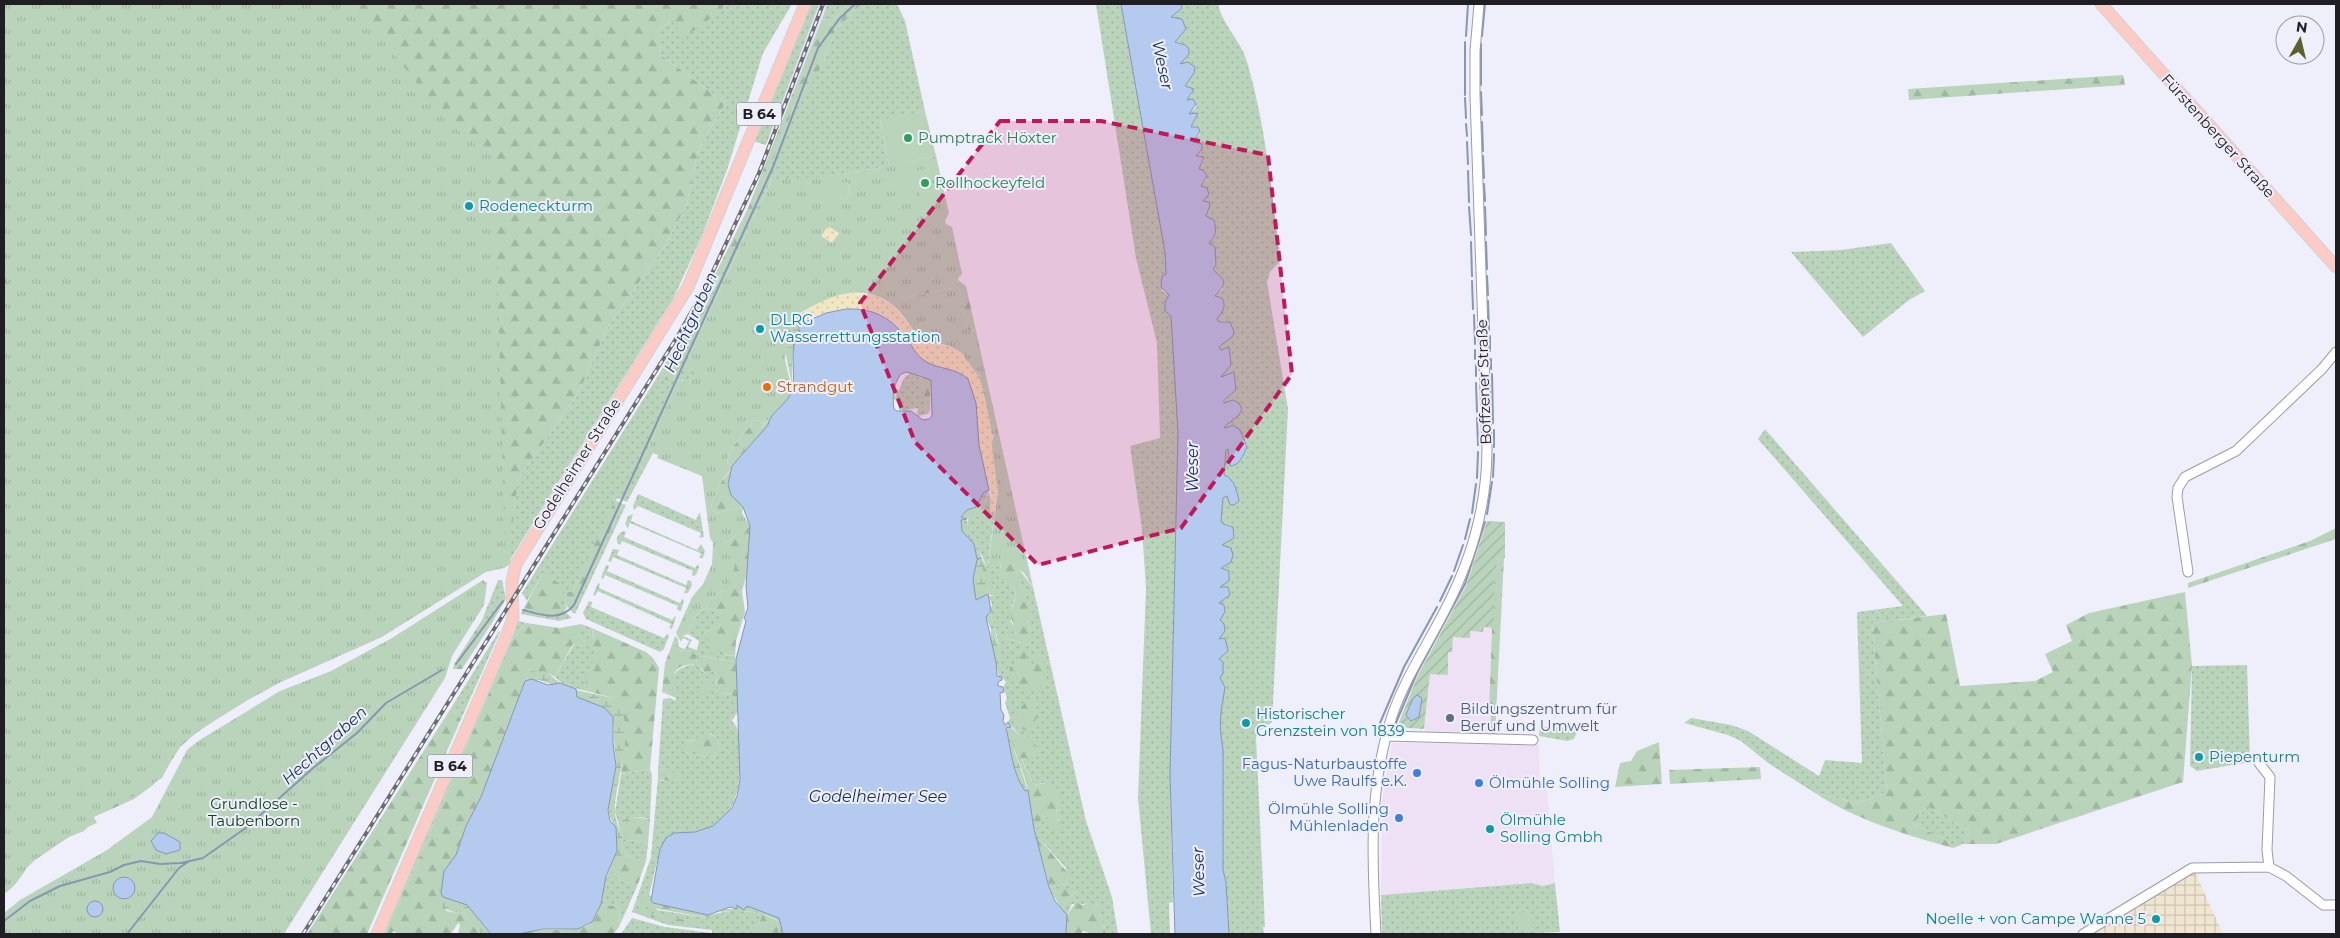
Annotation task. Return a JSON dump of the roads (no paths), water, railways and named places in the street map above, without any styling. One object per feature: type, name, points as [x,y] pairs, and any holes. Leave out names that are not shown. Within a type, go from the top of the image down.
[{"type":"main road","name":"Godelheimer Straße","points":[[376,934],[506,637],[513,618],[512,581],[516,564],[688,286],[806,4]]},
{"type":"main road","name":"Fürstenberger Straße","points":[[2101,4],[2336,268]]},
{"type":"street","name":"Boffzener Straße","points":[[1376,934],[1372,828],[1376,779],[1386,738],[1400,696],[1461,576],[1473,544],[1484,493],[1487,441],[1475,96],[1475,51],[1479,4]]},
{"type":"street","points":[[2188,572],[2177,497],[2180,483],[2185,477],[2236,451],[2322,369],[2336,352]]},
{"type":"street","points":[[1386,738],[1533,740]]},
{"type":"street","points":[[2259,763],[2270,777],[2267,850],[2269,867]]},
{"type":"street","points":[[2084,934],[2192,868],[2269,867],[2286,876],[2323,905],[2336,905]]},
{"type":"water","name":"Weser","points":[[1121,4],[1182,4],[1181,9],[1171,17],[1182,19],[1186,29],[1175,42],[1185,45],[1189,49],[1189,54],[1180,64],[1188,62],[1195,67],[1194,73],[1185,86],[1194,89],[1187,100],[1193,99],[1196,104],[1189,114],[1198,113],[1191,127],[1198,127],[1200,131],[1193,142],[1202,144],[1202,149],[1196,156],[1204,157],[1199,169],[1203,170],[1207,176],[1201,186],[1207,188],[1209,194],[1203,201],[1209,202],[1210,205],[1206,216],[1214,220],[1215,235],[1209,243],[1215,247],[1216,265],[1213,269],[1224,284],[1215,296],[1222,298],[1224,304],[1217,319],[1219,322],[1230,322],[1234,332],[1233,336],[1219,347],[1221,350],[1229,347],[1231,365],[1221,377],[1234,372],[1236,390],[1224,400],[1224,403],[1233,400],[1239,403],[1242,409],[1239,415],[1224,427],[1233,425],[1240,430],[1247,447],[1241,460],[1233,466],[1230,466],[1228,449],[1226,450],[1224,475],[1233,482],[1239,501],[1234,505],[1230,505],[1227,496],[1223,498],[1221,521],[1223,524],[1233,527],[1234,538],[1222,545],[1231,548],[1233,555],[1231,562],[1221,568],[1229,571],[1229,581],[1220,587],[1228,587],[1230,595],[1219,603],[1224,605],[1225,612],[1220,620],[1224,624],[1225,631],[1219,639],[1225,638],[1228,651],[1219,659],[1223,662],[1223,673],[1220,678],[1225,687],[1220,724],[1223,749],[1223,870],[1226,882],[1229,934],[1175,934],[1170,775],[1178,433],[1171,316],[1165,311],[1165,302],[1169,295],[1161,287],[1162,276],[1166,274],[1165,252]]},
{"type":"water","name":"Godelheimer See","points":[[856,309],[882,316],[896,326],[922,359],[930,364],[958,372],[968,379],[976,403],[979,445],[989,490],[983,493],[976,507],[967,510],[961,517],[967,519],[961,520],[962,531],[974,544],[977,559],[981,558],[977,560],[973,579],[976,600],[988,594],[991,611],[986,617],[996,662],[997,676],[1002,677],[1002,680],[998,682],[998,686],[1003,687],[1004,692],[1000,693],[1001,710],[1004,715],[1003,721],[1005,725],[1008,722],[1011,727],[1006,728],[1012,760],[1021,784],[1025,791],[1028,790],[1034,829],[1049,887],[1055,901],[1067,915],[1066,934],[783,934],[779,918],[747,906],[744,910],[737,905],[737,909],[730,907],[708,915],[653,903],[651,900],[660,849],[666,838],[674,833],[695,832],[713,826],[732,808],[737,796],[740,779],[736,659],[746,621],[744,618],[748,608],[746,586],[750,526],[743,507],[731,495],[728,484],[732,466],[768,425],[769,420],[790,395],[793,383],[794,346],[800,333],[798,325],[826,313]],"holes":[[[907,372],[931,380],[932,416],[929,419],[923,420],[911,411],[897,411],[894,409],[894,390],[901,374]]]},
{"type":"water","points":[[532,679],[548,685],[560,683],[576,689],[577,697],[605,708],[613,717],[613,743],[616,766],[608,810],[610,821],[616,827],[617,851],[606,876],[601,904],[592,922],[578,929],[543,929],[518,934],[491,934],[467,905],[443,897],[441,893],[444,871],[456,855],[466,826],[481,797],[525,681]]},
{"type":"water","points":[[1417,695],[1422,698],[1419,717],[1411,721],[1406,715],[1413,698]]},
{"type":"water","points":[[158,833],[164,833],[180,842],[180,850],[166,854],[156,850],[151,841]]},
{"type":"water","points":[[120,877],[128,877],[135,884],[135,892],[128,899],[120,899],[113,892],[113,884]]},
{"type":"water","points":[[95,901],[103,909],[95,917],[87,909]]},
{"type":"waterway","name":"Hechtgraben","points":[[523,610],[550,616],[563,614],[574,605],[773,167],[818,48],[839,19],[855,4]]},
{"type":"waterway","points":[[1466,36],[1468,4]]},
{"type":"waterway","points":[[1482,36],[1485,4]]},
{"type":"waterway","points":[[1465,42],[1465,95]]},
{"type":"waterway","points":[[1481,44],[1481,85]]},
{"type":"waterway","points":[[1481,92],[1482,115]]},
{"type":"waterway","points":[[1465,98],[1466,118]]},
{"type":"waterway","points":[[1482,122],[1483,151]]},
{"type":"waterway","points":[[1466,124],[1467,136]]},
{"type":"waterway","points":[[1467,142],[1468,164]]},
{"type":"waterway","points":[[1483,156],[1484,178]]},
{"type":"waterway","points":[[1468,171],[1469,202]]},
{"type":"waterway","points":[[1484,184],[1485,201]]},
{"type":"waterway","points":[[1469,207],[1471,235]]},
{"type":"waterway","points":[[1485,207],[1486,235]]},
{"type":"waterway","points":[[1471,242],[1472,276]]},
{"type":"waterway","points":[[1486,242],[1487,269]]},
{"type":"waterway","points":[[1487,276],[1488,295]]},
{"type":"waterway","points":[[1472,281],[1473,309]]},
{"type":"waterway","points":[[1488,301],[1489,330]]},
{"type":"waterway","points":[[1474,315],[1475,344]]},
{"type":"waterway","points":[[1490,336],[1490,351]]},
{"type":"waterway","points":[[1475,350],[1475,359]]},
{"type":"waterway","points":[[1491,359],[1491,369]]},
{"type":"waterway","points":[[1476,365],[1476,376]]},
{"type":"waterway","points":[[1492,374],[1493,423]]},
{"type":"waterway","points":[[1476,383],[1477,412]]},
{"type":"waterway","points":[[1477,418],[1478,445]]},
{"type":"waterway","points":[[1494,430],[1494,447]]},
{"type":"waterway","points":[[1477,478],[1478,452]]},
{"type":"waterway","points":[[1493,477],[1494,454]]},
{"type":"waterway","points":[[1487,514],[1492,482]]},
{"type":"waterway","points":[[1472,513],[1476,484]]},
{"type":"waterway","points":[[1465,539],[1470,519]]},
{"type":"waterway","points":[[1395,725],[1417,673],[1465,584],[1485,522]]},
{"type":"waterway","points":[[1454,571],[1463,545]]},
{"type":"waterway","points":[[1440,601],[1452,576]]},
{"type":"waterway","name":"Hechtgraben","points":[[456,664],[503,601]]},
{"type":"waterway","points":[[1380,723],[1404,667],[1437,607]]},
{"type":"waterway","name":"Hechtgraben","points":[[4,921],[30,901],[60,886],[110,872],[124,865],[141,861],[160,864],[181,863],[203,858],[247,827],[312,769],[357,733],[386,703],[442,670]]},
{"type":"waterway","points":[[127,934],[179,868],[188,862]]},
{"type":"railway","points":[[303,934],[679,334],[707,284],[759,173],[823,4]]},
{"type":"place","name":"Pumptrack Höxter","points":[[908,138]]},
{"type":"place","name":"Rollhockeyfeld","points":[[925,183]]},
{"type":"place","name":"Rodeneckturm","points":[[469,206]]},
{"type":"place","name":"DLRG Wasserrettungsstation","points":[[760,329]]},
{"type":"place","name":"Strandgut","points":[[767,387]]},
{"type":"place","name":"Bildungszentrum für Beruf und Umwelt","points":[[1450,718]]},
{"type":"place","name":"Historischer Grenzstein von 1839","points":[[1246,723]]},
{"type":"place","name":"Piepenturm","points":[[2199,757]]},
{"type":"place","name":"Fagus-Naturbaustoffe Uwe Raulfs e.K.","points":[[1417,773]]},
{"type":"place","name":"Ölmühle Solling","points":[[1479,783]]},
{"type":"place","name":"Ölmühle Solling Mühlenladen","points":[[1399,818]]},
{"type":"place","name":"Ölmühle Solling Gmbh","points":[[1490,829]]},
{"type":"place","name":"Noelle + von Campe Wanne 5","points":[[2156,919]]},
{"type":"park label","name":"Grundlose - Taubenborn","points":[[254,812]]}]
